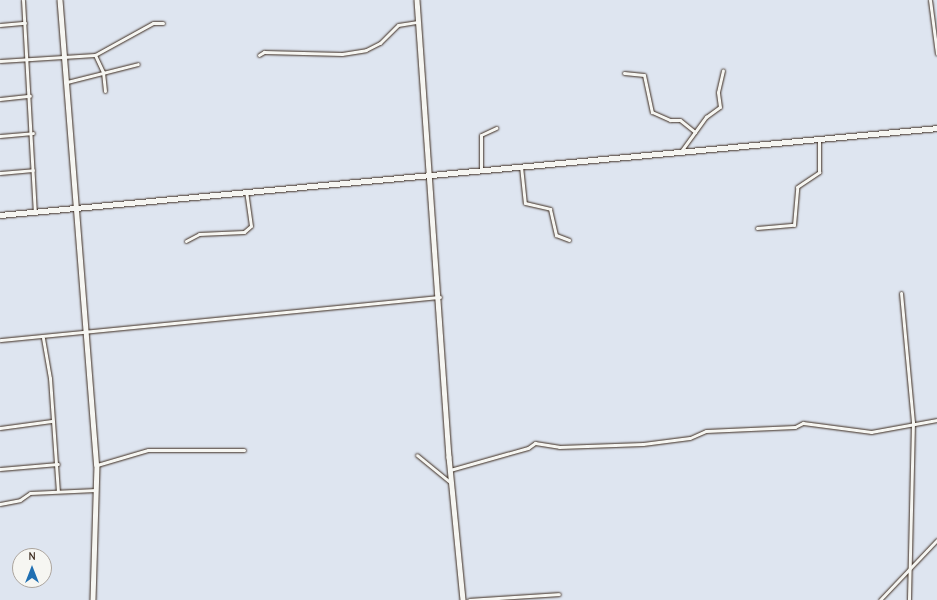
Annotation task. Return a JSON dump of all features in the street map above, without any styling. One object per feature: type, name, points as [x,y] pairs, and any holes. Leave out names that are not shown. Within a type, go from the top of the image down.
[{"type":"street","points":[[23,0],[33,133],[35,212]]},
{"type":"street","points":[[60,0],[64,57],[79,207],[85,333],[97,465],[98,490],[93,600]]},
{"type":"street","points":[[417,0],[440,297],[451,484],[463,600]]},
{"type":"street","points":[[930,0],[937,54]]},
{"type":"street","points":[[259,55],[264,52],[342,54],[366,50],[380,43],[398,25],[418,22]]},
{"type":"street","points":[[0,25],[25,23]]},
{"type":"street","points":[[0,61],[27,57],[95,55],[152,24],[163,23]]},
{"type":"street","points":[[95,55],[103,72],[105,92]]},
{"type":"street","points":[[67,82],[138,64]]},
{"type":"street","points":[[681,151],[706,117],[720,107],[718,92],[723,71]]},
{"type":"street","points":[[624,73],[644,75],[652,112],[670,120],[680,120],[695,132]]},
{"type":"street","points":[[0,99],[30,96]]},
{"type":"street","points":[[481,169],[481,135],[496,128]]},
{"type":"street","points":[[0,215],[246,190],[937,128]]},
{"type":"street","points":[[0,136],[33,133]]},
{"type":"street","points":[[757,228],[794,225],[797,188],[819,172],[819,138]]},
{"type":"street","points":[[521,166],[525,203],[550,209],[556,235],[569,240]]},
{"type":"street","points":[[0,173],[33,170]]},
{"type":"street","points":[[186,241],[199,234],[244,232],[251,226],[246,190]]},
{"type":"street","points":[[901,293],[913,422],[908,600]]},
{"type":"street","points":[[0,340],[43,338],[440,297]]},
{"type":"street","points":[[43,338],[58,464],[58,491]]},
{"type":"street","points":[[450,470],[528,448],[535,444],[559,447],[643,444],[690,438],[706,431],[795,427],[803,423],[871,432],[913,422],[937,420]]},
{"type":"street","points":[[0,428],[52,421]]},
{"type":"street","points":[[97,465],[148,450],[244,450]]},
{"type":"street","points":[[417,455],[451,484]]},
{"type":"street","points":[[0,469],[58,464]]},
{"type":"street","points":[[0,504],[20,500],[30,493],[98,490]]},
{"type":"street","points":[[880,600],[937,540]]},
{"type":"street","points":[[469,600],[559,594]]}]
